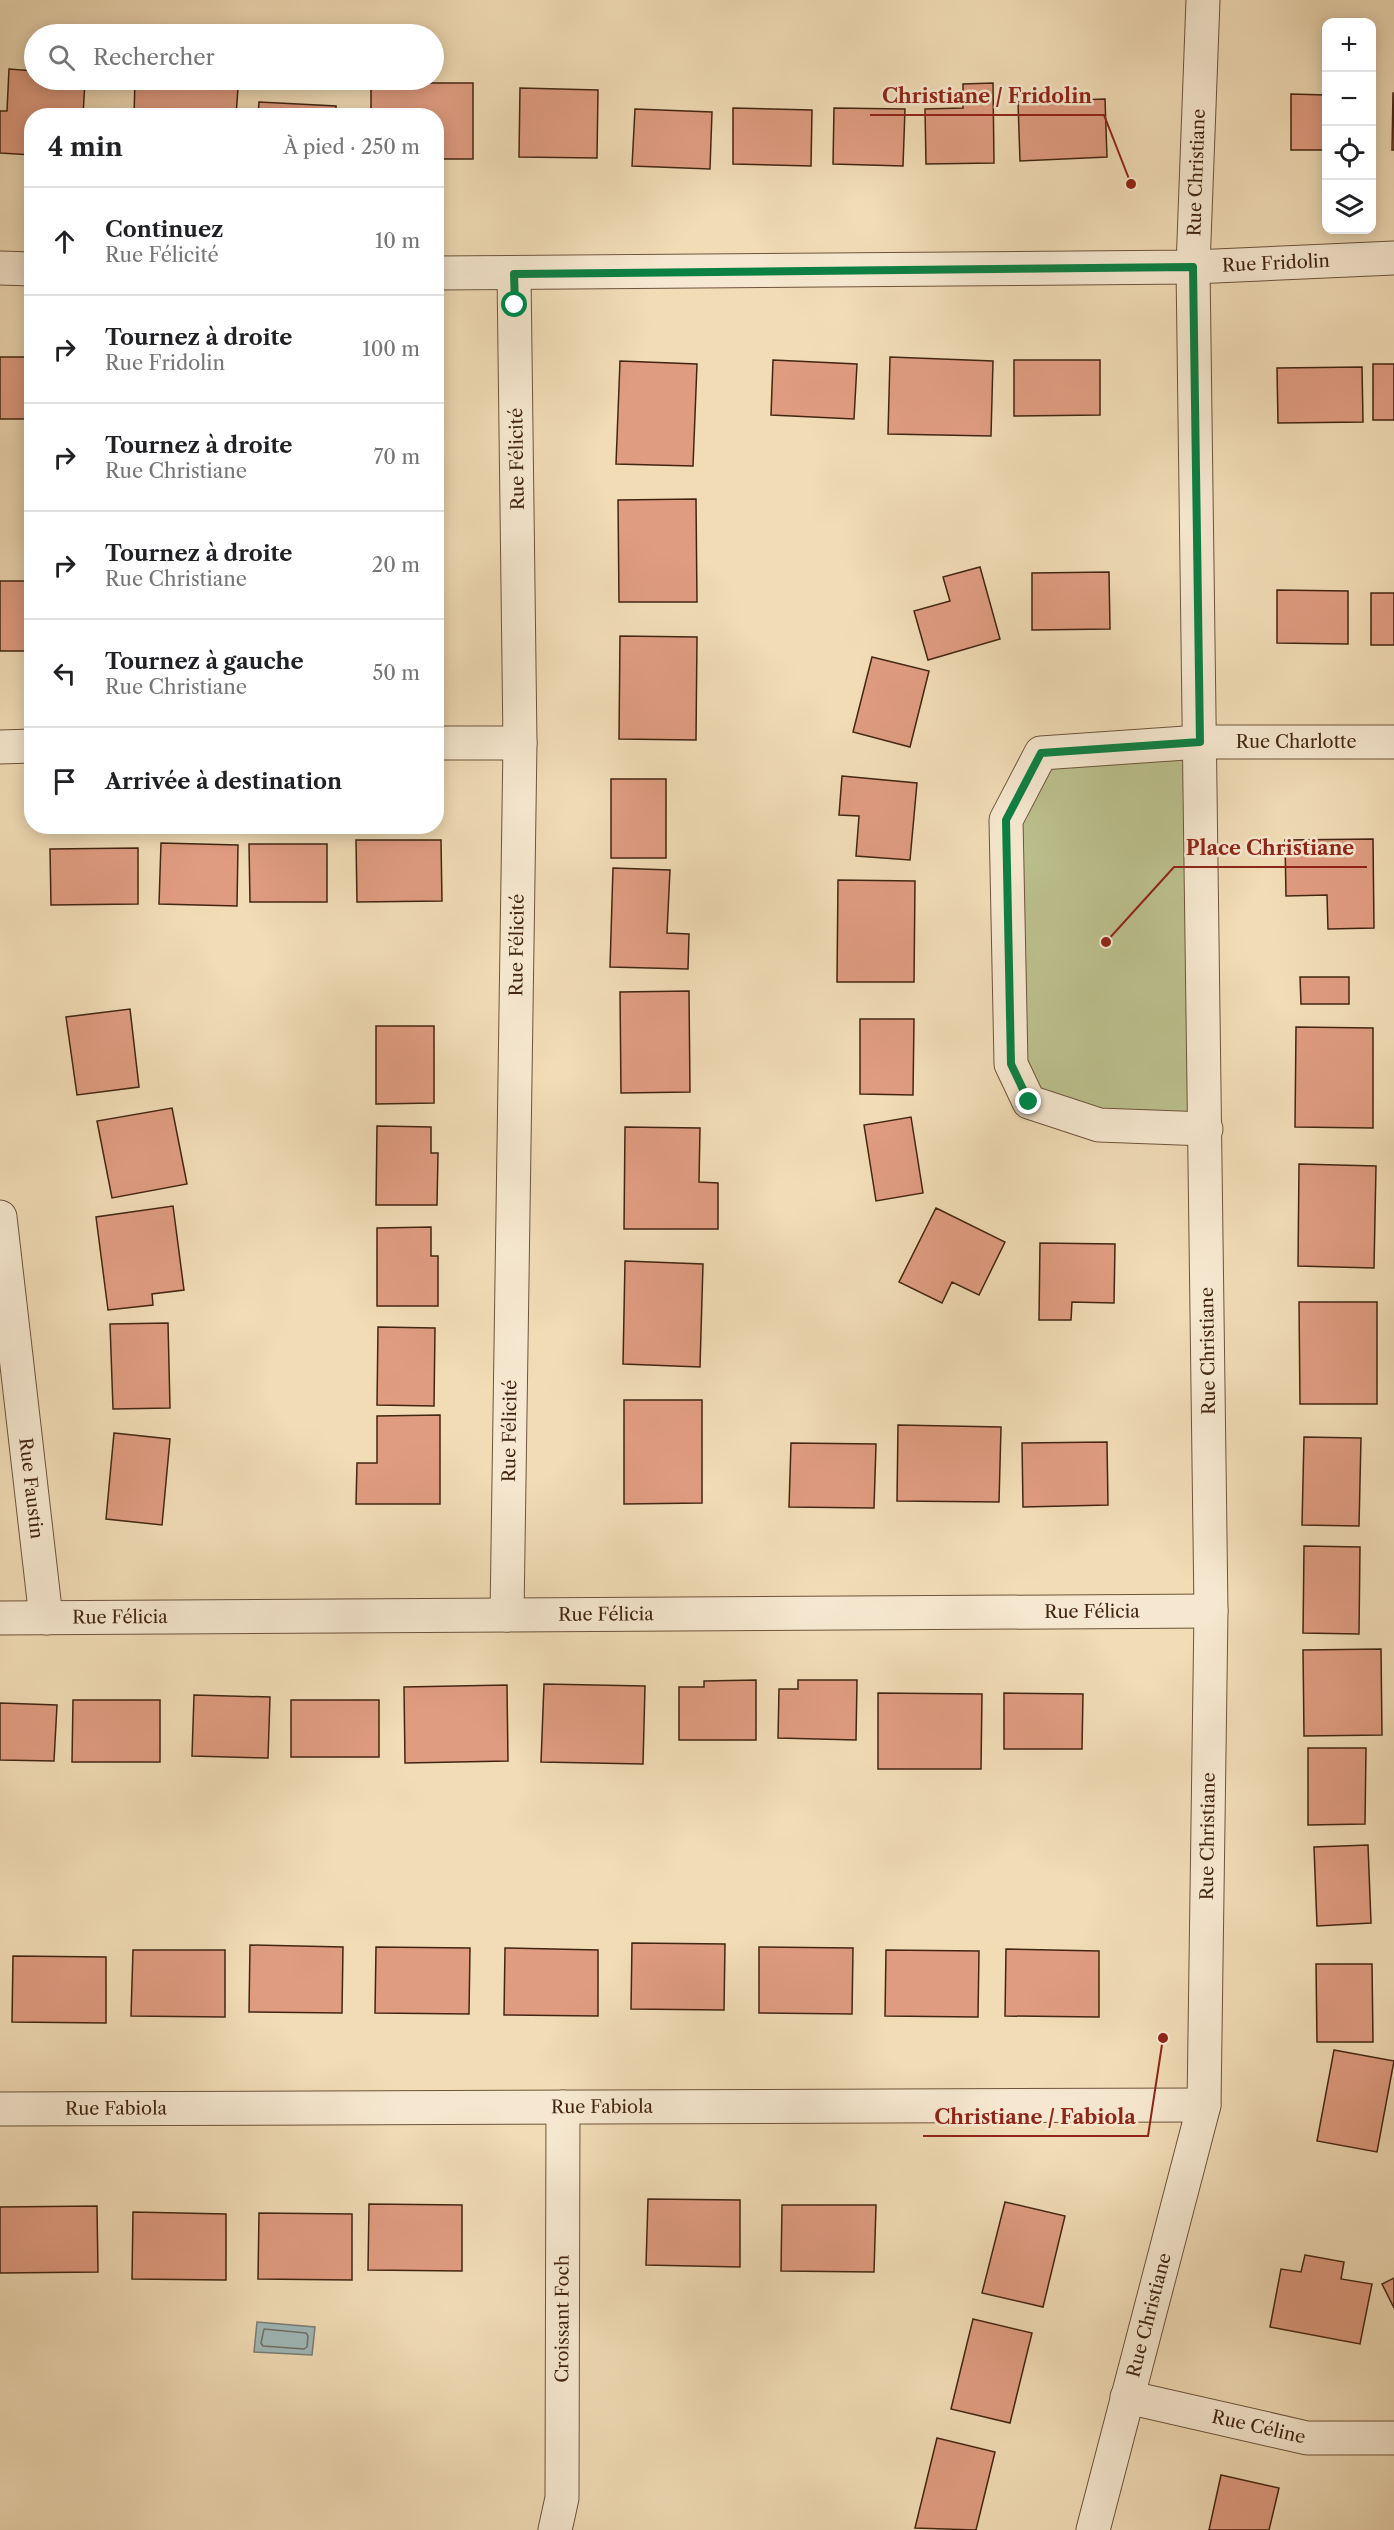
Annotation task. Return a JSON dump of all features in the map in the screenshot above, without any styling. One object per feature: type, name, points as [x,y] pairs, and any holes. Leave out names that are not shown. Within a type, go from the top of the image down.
[{"type":"street","name":"Rue Christiane","points":[[1094,2530],[1204,2105],[1211,1611],[1193,267],[1203,0]]},
{"type":"street","name":"Rue Fridolin","points":[[444,273],[1193,267],[1394,258]]},
{"type":"street","points":[[0,268],[24,269]]},
{"type":"street","name":"Rue Félicité","points":[[507,1615],[520,743],[514,274]]},
{"type":"street","name":"Rue Charlotte","points":[[1200,742],[1394,742]]},
{"type":"street","points":[[1200,742],[1041,753],[1006,820],[1006,831],[1011,1064],[1029,1102],[1099,1125],[1206,1129]]},
{"type":"street","points":[[444,743],[520,743]]},
{"type":"street","points":[[0,747],[24,746]]},
{"type":"street","name":"Rue Faustin","points":[[0,1217],[46,1618]]},
{"type":"street","name":"Rue Félicia","points":[[0,1618],[1211,1611]]},
{"type":"street","name":"Rue Fabiola","points":[[0,2109],[1204,2105]]},
{"type":"street","name":"Croissant Foch","points":[[555,2530],[562,2498],[563,2107]]},
{"type":"street","name":"Rue Céline","points":[[1127,2397],[1307,2438],[1394,2438]]},
{"type":"green space","points":[[1200,742],[1206,1129],[1029,1102],[1006,820],[1041,753]]},
{"type":"water","points":[[257,2322],[315,2327],[312,2355],[254,2352]]},
{"type":"building","points":[[9,69],[24,70],[24,90],[84,90],[83,108],[24,108],[24,154],[0,153],[0,111],[7,111]]},
{"type":"building","points":[[444,83],[473,83],[473,159],[444,159],[444,108],[371,108],[371,90],[444,90]]},
{"type":"building","points":[[993,83],[994,163],[926,164],[925,109],[963,108],[963,84]]},
{"type":"building","points":[[520,88],[598,90],[597,158],[519,157]]},
{"type":"building","points":[[135,90],[238,90],[237,108],[134,108]]},
{"type":"building","points":[[1393,93],[1394,150],[1392,150]]},
{"type":"building","points":[[1291,94],[1322,95],[1322,150],[1291,150]]},
{"type":"building","points":[[1105,99],[1107,157],[1020,161],[1018,102]]},
{"type":"building","points":[[259,102],[336,106],[336,108],[259,108]]},
{"type":"building","points":[[733,108],[812,110],[811,166],[733,164]]},
{"type":"building","points":[[834,108],[905,109],[903,166],[833,164]]},
{"type":"building","points":[[635,109],[712,112],[710,169],[632,166]]},
{"type":"building","points":[[0,357],[24,357],[24,419],[0,419]]},
{"type":"building","points":[[890,357],[993,361],[991,436],[888,434]]},
{"type":"building","points":[[773,360],[857,364],[854,419],[771,415]]},
{"type":"building","points":[[1014,360],[1100,360],[1100,415],[1014,416]]},
{"type":"building","points":[[620,361],[697,364],[693,466],[616,464]]},
{"type":"building","points":[[1373,364],[1394,364],[1394,420],[1373,420]]},
{"type":"building","points":[[1362,367],[1363,422],[1278,423],[1277,368]]},
{"type":"building","points":[[696,499],[697,602],[619,602],[618,500]]},
{"type":"building","points":[[980,567],[1000,639],[928,660],[914,611],[950,601],[943,577]]},
{"type":"building","points":[[1109,572],[1110,629],[1032,630],[1032,573]]},
{"type":"building","points":[[0,581],[24,581],[24,651],[0,651]]},
{"type":"building","points":[[1277,590],[1348,591],[1348,644],[1277,643]]},
{"type":"building","points":[[1371,593],[1394,593],[1394,645],[1371,645]]},
{"type":"building","points":[[620,636],[697,637],[696,740],[619,739]]},
{"type":"building","points":[[872,657],[929,671],[910,747],[853,732]]},
{"type":"building","points":[[842,776],[917,783],[910,860],[856,856],[859,816],[839,815]]},
{"type":"building","points":[[611,779],[666,779],[666,858],[611,858]]},
{"type":"building","points":[[1373,839],[1374,928],[1328,929],[1327,895],[1286,896],[1285,840]]},
{"type":"building","points":[[356,840],[441,840],[442,901],[357,902]]},
{"type":"building","points":[[161,843],[238,845],[237,906],[159,904]]},
{"type":"building","points":[[249,844],[327,844],[327,902],[250,902]]},
{"type":"building","points":[[138,848],[138,904],[51,905],[50,849]]},
{"type":"building","points":[[613,868],[670,870],[667,933],[689,934],[688,969],[610,967]]},
{"type":"building","points":[[838,880],[915,881],[914,982],[837,982]]},
{"type":"building","points":[[1300,977],[1349,977],[1349,1004],[1301,1004]]},
{"type":"building","points":[[689,991],[690,1092],[621,1093],[620,992]]},
{"type":"building","points":[[130,1009],[139,1087],[77,1095],[66,1017]]},
{"type":"building","points":[[860,1019],[914,1019],[913,1095],[860,1094]]},
{"type":"building","points":[[376,1026],[434,1026],[434,1103],[376,1104]]},
{"type":"building","points":[[1296,1027],[1373,1028],[1373,1128],[1295,1127]]},
{"type":"building","points":[[172,1108],[187,1184],[112,1198],[97,1121]]},
{"type":"building","points":[[911,1117],[923,1193],[876,1201],[864,1125]]},
{"type":"building","points":[[377,1126],[431,1127],[431,1153],[438,1153],[437,1205],[376,1205]]},
{"type":"building","points":[[625,1127],[700,1128],[699,1182],[718,1183],[718,1229],[624,1229]]},
{"type":"building","points":[[1299,1164],[1376,1166],[1374,1268],[1298,1266]]},
{"type":"building","points":[[173,1206],[184,1290],[152,1294],[153,1305],[108,1310],[96,1217]]},
{"type":"building","points":[[936,1208],[1005,1242],[979,1295],[952,1282],[942,1303],[899,1282]]},
{"type":"building","points":[[431,1227],[431,1256],[438,1256],[438,1306],[377,1306],[377,1228]]},
{"type":"building","points":[[1040,1243],[1115,1244],[1114,1303],[1072,1302],[1071,1320],[1039,1320]]},
{"type":"building","points":[[625,1261],[703,1264],[700,1367],[623,1364]]},
{"type":"building","points":[[1299,1302],[1377,1302],[1377,1404],[1300,1404]]},
{"type":"building","points":[[168,1323],[170,1408],[113,1409],[110,1324]]},
{"type":"building","points":[[378,1327],[435,1328],[434,1406],[377,1405]]},
{"type":"building","points":[[624,1400],[702,1400],[702,1503],[624,1504]]},
{"type":"building","points":[[440,1415],[440,1504],[356,1504],[357,1463],[377,1463],[377,1416]]},
{"type":"building","points":[[898,1425],[1001,1427],[999,1502],[897,1501]]},
{"type":"building","points":[[114,1433],[170,1439],[162,1525],[106,1519]]},
{"type":"building","points":[[1304,1437],[1361,1438],[1359,1526],[1302,1525]]},
{"type":"building","points":[[1107,1442],[1108,1505],[1023,1507],[1022,1443]]},
{"type":"building","points":[[791,1443],[876,1444],[874,1508],[789,1507]]},
{"type":"building","points":[[1304,1546],[1360,1547],[1359,1634],[1303,1633]]},
{"type":"building","points":[[1381,1649],[1382,1735],[1304,1736],[1303,1650]]},
{"type":"building","points":[[756,1680],[756,1740],[679,1740],[679,1687],[704,1687],[704,1681]]},
{"type":"building","points":[[798,1680],[857,1680],[856,1740],[778,1738],[779,1689],[798,1689]]},
{"type":"building","points":[[544,1684],[645,1686],[643,1764],[541,1762]]},
{"type":"building","points":[[507,1685],[508,1761],[405,1763],[404,1687]]},
{"type":"building","points":[[878,1693],[982,1694],[981,1769],[878,1769]]},
{"type":"building","points":[[1004,1693],[1083,1694],[1082,1749],[1004,1749]]},
{"type":"building","points":[[194,1695],[270,1697],[268,1758],[192,1756]]},
{"type":"building","points":[[73,1700],[160,1700],[160,1762],[72,1762]]},
{"type":"building","points":[[291,1700],[379,1700],[379,1757],[291,1757]]},
{"type":"building","points":[[0,1703],[57,1705],[54,1761],[0,1760]]},
{"type":"building","points":[[1308,1748],[1366,1748],[1365,1824],[1308,1825]]},
{"type":"building","points":[[1368,1845],[1371,1923],[1317,1926],[1314,1847]]},
{"type":"building","points":[[632,1943],[725,1944],[724,2010],[631,2009]]},
{"type":"building","points":[[250,1945],[343,1947],[342,2013],[249,2012]]},
{"type":"building","points":[[376,1947],[470,1948],[469,2014],[375,2013]]},
{"type":"building","points":[[759,1947],[853,1948],[852,2014],[759,2013]]},
{"type":"building","points":[[505,1948],[598,1950],[598,2016],[504,2015]]},
{"type":"building","points":[[1006,1949],[1099,1951],[1099,2017],[1005,2016]]},
{"type":"building","points":[[133,1950],[225,1950],[225,2017],[131,2016]]},
{"type":"building","points":[[886,1950],[979,1951],[978,2017],[885,2016]]},
{"type":"building","points":[[13,1956],[106,1957],[106,2023],[12,2022]]},
{"type":"building","points":[[1316,1964],[1372,1964],[1373,2042],[1317,2042]]},
{"type":"building","points":[[1334,2050],[1394,2061],[1377,2152],[1317,2141]]},
{"type":"building","points":[[648,2199],[740,2200],[740,2267],[646,2265]]},
{"type":"building","points":[[1005,2202],[1065,2216],[1043,2307],[982,2293]]},
{"type":"building","points":[[369,2204],[462,2205],[462,2271],[368,2270]]},
{"type":"building","points":[[782,2205],[876,2205],[874,2272],[781,2271]]},
{"type":"building","points":[[97,2206],[98,2272],[0,2273],[0,2207]]},
{"type":"building","points":[[133,2212],[226,2214],[226,2280],[132,2279]]},
{"type":"building","points":[[259,2213],[352,2214],[352,2280],[258,2279]]},
{"type":"building","points":[[1305,2255],[1344,2262],[1341,2279],[1372,2284],[1360,2344],[1270,2327],[1281,2269],[1301,2272]]},
{"type":"building","points":[[1394,2278],[1394,2308],[1382,2284]]},
{"type":"building","points":[[973,2319],[1032,2333],[1010,2423],[951,2409]]},
{"type":"building","points":[[937,2438],[995,2452],[976,2530],[915,2528]]},
{"type":"building","points":[[1221,2475],[1279,2488],[1269,2530],[1209,2530]]},
{"type":"place","name":"Christiane / Fridolin","points":[[1131,184]]},
{"type":"place","name":"Place Christiane","points":[[1106,942]]},
{"type":"place","name":"Christiane / Fabiola","points":[[1163,2038]]},
{"type":"route","points":[[515,305],[514,274],[1193,267],[1200,742],[1041,753],[1006,820],[1011,1064],[1029,1102]]}]
